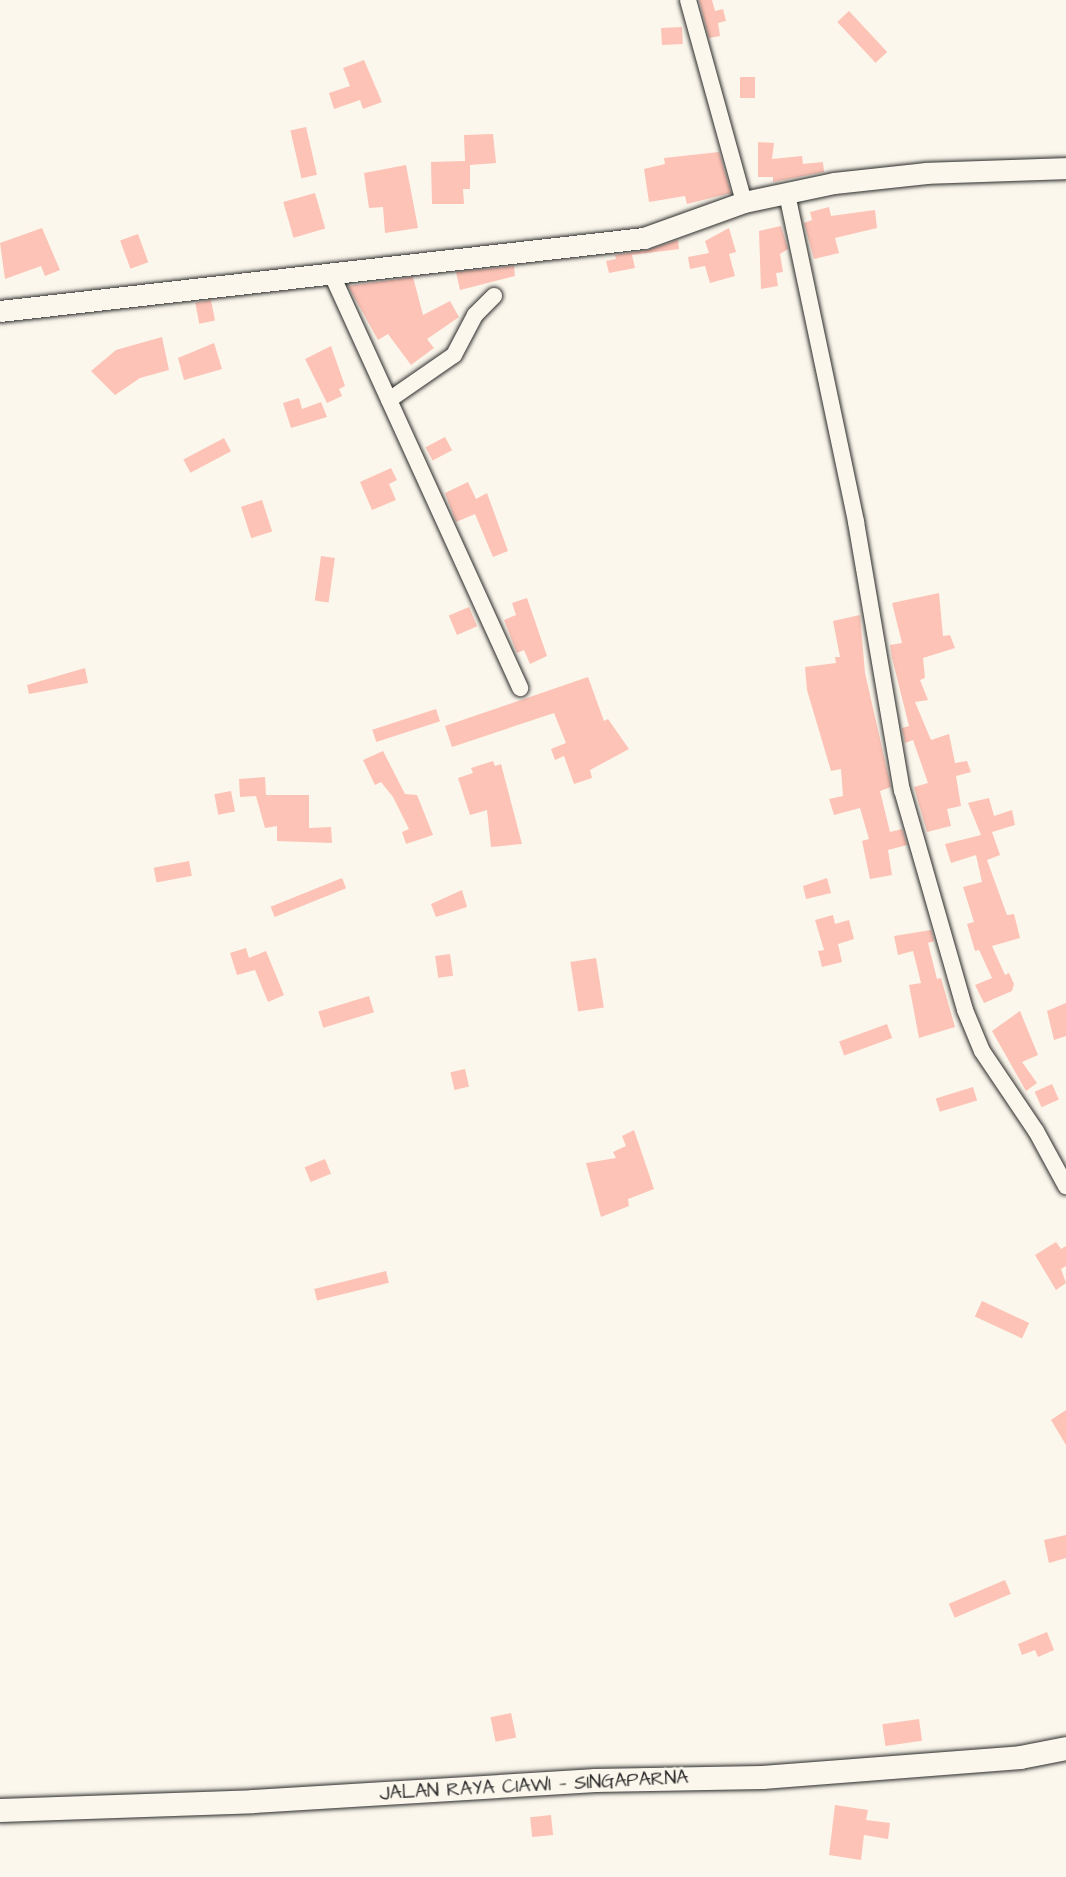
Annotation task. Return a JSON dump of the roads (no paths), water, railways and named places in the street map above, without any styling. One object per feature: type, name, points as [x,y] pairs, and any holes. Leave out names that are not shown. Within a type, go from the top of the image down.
[{"type":"main road","name":"JALAN RAYA CIAWI — SINGAPARNA","points":[[0,1810],[253,1801],[595,1780],[762,1777],[996,1760],[1066,1748]]},
{"type":"street","points":[[688,0],[744,202]]},
{"type":"street","points":[[2,308],[332,275],[644,238],[744,202],[926,173],[1066,169]]},
{"type":"street","points":[[787,194],[856,522],[885,710],[906,803],[965,1010],[982,1051],[1036,1131],[1066,1186]]},
{"type":"street","points":[[332,275],[520,688]]},
{"type":"street","points":[[389,400],[454,355],[475,315],[494,296]]}]
